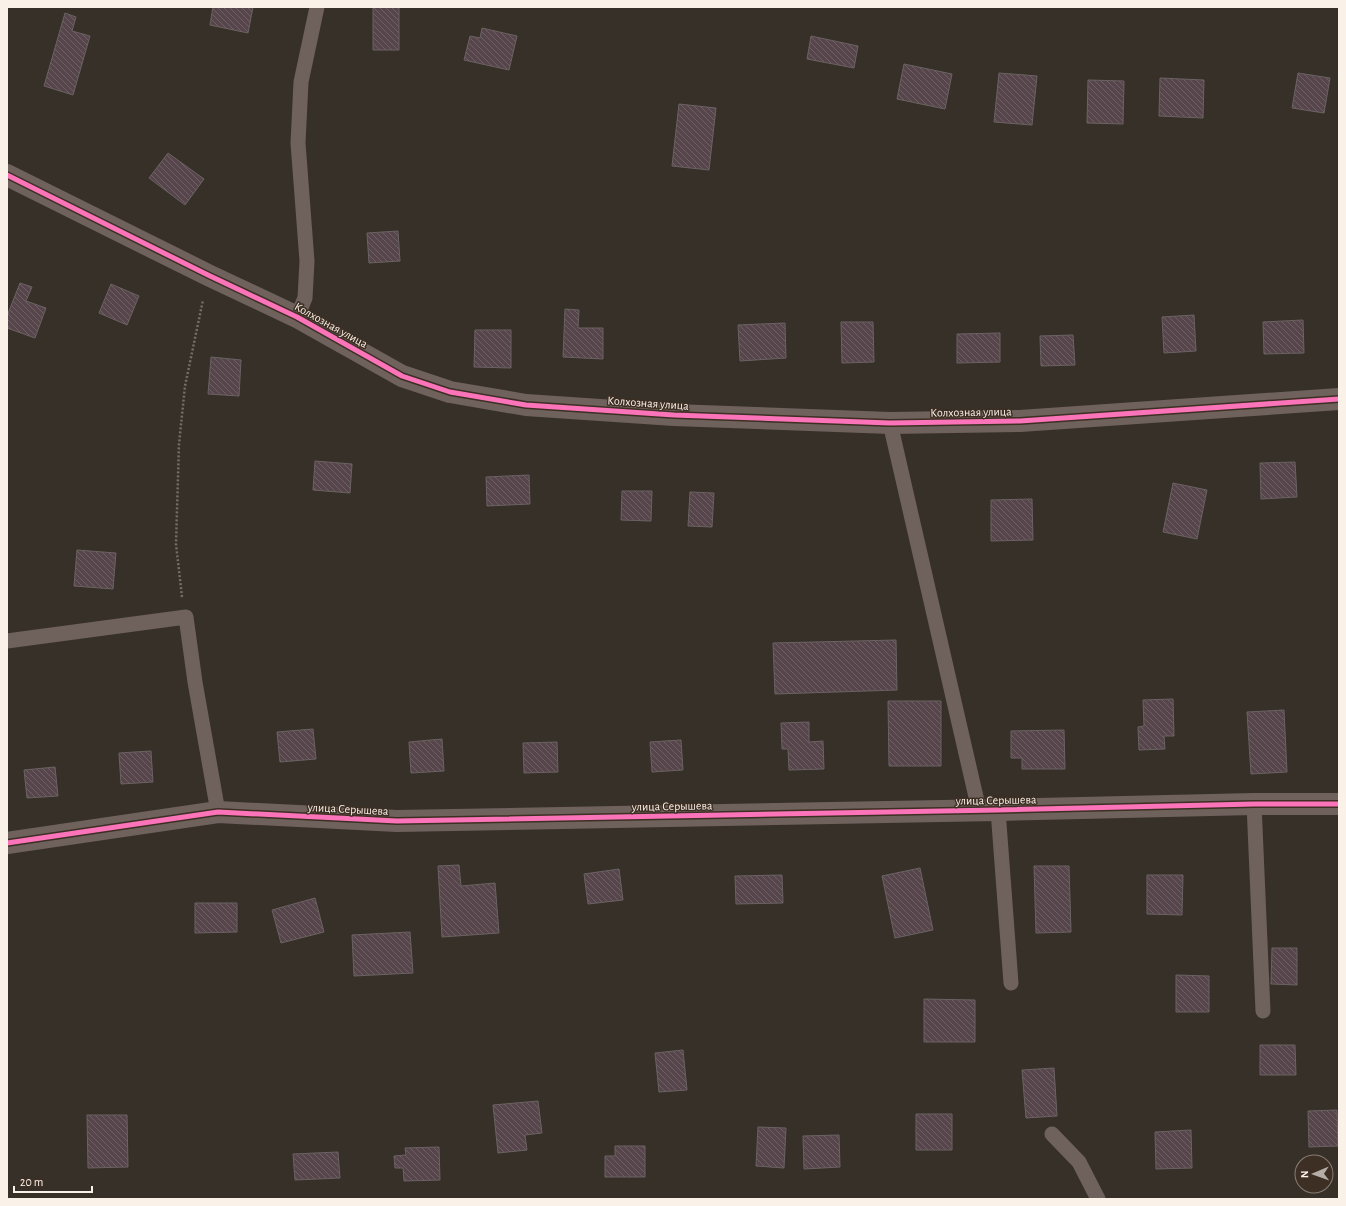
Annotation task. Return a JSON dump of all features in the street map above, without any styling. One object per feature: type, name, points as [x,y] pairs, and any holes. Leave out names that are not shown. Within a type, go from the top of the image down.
[{"type":"street","name":"Колхозная улица","points":[[7,175],[208,275],[297,317],[402,376],[450,392],[526,405],[674,415],[890,423],[1020,421],[1339,399]]},
{"type":"street","name":"улица Серышева","points":[[7,843],[218,812],[397,821],[1254,804],[1339,804]]},
{"type":"lane","points":[[297,317],[305,298],[307,268],[298,143],[301,82],[317,7]]},
{"type":"lane","points":[[890,423],[989,810],[1011,983]]},
{"type":"lane","points":[[7,641],[186,617],[195,682],[218,812]]},
{"type":"lane","points":[[1254,804],[1262,1011]]},
{"type":"lane","points":[[1052,1134],[1079,1162],[1098,1199]]},
{"type":"path","points":[[186,617],[179,582],[176,544],[178,444],[185,386],[208,275]]},
{"type":"building","points":[[213,7],[253,7],[248,33],[210,25]]},
{"type":"building","points":[[373,7],[399,7],[399,50],[373,50]]},
{"type":"building","points":[[65,13],[76,17],[72,31],[90,36],[73,95],[44,86]]},
{"type":"building","points":[[482,28],[517,36],[509,70],[464,60],[470,36],[480,38]]},
{"type":"building","points":[[811,36],[858,46],[854,68],[807,59]]},
{"type":"building","points":[[904,64],[952,74],[945,109],[897,99]]},
{"type":"building","points":[[999,73],[1037,76],[1032,125],[994,122]]},
{"type":"building","points":[[1298,73],[1330,78],[1324,113],[1292,108]]},
{"type":"building","points":[[1160,78],[1204,80],[1203,118],[1159,116]]},
{"type":"building","points":[[1088,80],[1124,81],[1123,124],[1087,123]]},
{"type":"building","points":[[679,104],[716,108],[709,170],[672,166]]},
{"type":"building","points":[[168,153],[204,179],[185,205],[149,178]]},
{"type":"building","points":[[398,231],[400,261],[369,263],[367,233]]},
{"type":"building","points":[[20,283],[32,287],[26,301],[46,308],[35,338],[7,328],[7,316]]},
{"type":"building","points":[[111,284],[139,296],[127,325],[99,313]]},
{"type":"building","points":[[565,309],[579,310],[578,328],[603,328],[603,359],[563,357]]},
{"type":"building","points":[[1194,315],[1196,351],[1164,353],[1162,317]]},
{"type":"building","points":[[1303,320],[1304,353],[1264,354],[1263,322]]},
{"type":"building","points":[[841,322],[873,322],[874,362],[842,363]]},
{"type":"building","points":[[785,323],[786,358],[740,361],[738,325]]},
{"type":"building","points":[[475,330],[511,330],[511,368],[474,367]]},
{"type":"building","points":[[1000,333],[1000,362],[957,363],[957,334]]},
{"type":"building","points":[[1073,335],[1075,365],[1041,366],[1040,336]]},
{"type":"building","points":[[211,357],[241,360],[239,396],[208,394]]},
{"type":"building","points":[[315,461],[352,464],[350,493],[313,490]]},
{"type":"building","points":[[1295,462],[1297,497],[1261,499],[1260,463]]},
{"type":"building","points":[[529,475],[530,504],[487,506],[486,477]]},
{"type":"building","points":[[1173,483],[1207,490],[1197,539],[1163,532]]},
{"type":"building","points":[[622,491],[652,491],[651,521],[621,520]]},
{"type":"building","points":[[690,492],[714,493],[712,527],[688,526]]},
{"type":"building","points":[[1032,499],[1033,540],[991,541],[991,500]]},
{"type":"building","points":[[77,550],[116,553],[113,589],[74,586]]},
{"type":"building","points":[[896,640],[897,690],[775,694],[773,643]]},
{"type":"building","points":[[1173,699],[1174,736],[1164,736],[1165,749],[1139,750],[1138,727],[1144,726],[1143,700]]},
{"type":"building","points":[[888,701],[941,701],[941,766],[889,766]]},
{"type":"building","points":[[1284,710],[1287,772],[1251,774],[1247,712]]},
{"type":"building","points":[[809,722],[809,742],[823,741],[824,769],[789,770],[788,749],[782,749],[781,723]]},
{"type":"building","points":[[313,729],[316,759],[280,762],[277,732]]},
{"type":"building","points":[[1064,730],[1065,769],[1022,769],[1022,758],[1011,758],[1011,731]]},
{"type":"building","points":[[442,739],[444,771],[411,773],[409,742]]},
{"type":"building","points":[[681,740],[683,770],[652,772],[650,742]]},
{"type":"building","points":[[557,742],[558,772],[524,773],[523,743]]},
{"type":"building","points":[[151,751],[153,782],[121,784],[119,753]]},
{"type":"building","points":[[55,767],[58,796],[27,798],[24,770]]},
{"type":"building","points":[[459,865],[461,886],[495,883],[499,933],[442,937],[438,866]]},
{"type":"building","points":[[1034,866],[1069,866],[1071,932],[1036,933]]},
{"type":"building","points":[[920,868],[933,930],[895,938],[882,876]]},
{"type":"building","points":[[619,869],[623,900],[588,904],[584,874]]},
{"type":"building","points":[[782,875],[783,903],[736,904],[735,876]]},
{"type":"building","points":[[1147,875],[1183,875],[1182,915],[1147,914]]},
{"type":"building","points":[[315,898],[324,932],[281,943],[272,910]]},
{"type":"building","points":[[195,903],[237,903],[237,932],[195,933]]},
{"type":"building","points":[[410,932],[413,973],[354,976],[352,935]]},
{"type":"building","points":[[1272,948],[1297,948],[1297,985],[1271,984]]},
{"type":"building","points":[[1176,975],[1209,976],[1209,1012],[1176,1012]]},
{"type":"building","points":[[924,999],[975,1000],[975,1042],[924,1042]]},
{"type":"building","points":[[1260,1045],[1295,1045],[1296,1075],[1260,1075]]},
{"type":"building","points":[[683,1050],[687,1090],[659,1092],[655,1053]]},
{"type":"building","points":[[1054,1068],[1057,1116],[1026,1118],[1022,1070]]},
{"type":"building","points":[[538,1101],[542,1133],[525,1135],[527,1150],[498,1153],[493,1105]]},
{"type":"building","points":[[1337,1110],[1338,1146],[1309,1147],[1308,1111]]},
{"type":"building","points":[[916,1114],[952,1114],[952,1150],[916,1150]]},
{"type":"building","points":[[87,1115],[127,1115],[128,1167],[88,1168]]},
{"type":"building","points":[[758,1127],[786,1128],[784,1168],[756,1166]]},
{"type":"building","points":[[1191,1130],[1192,1168],[1156,1169],[1155,1132]]},
{"type":"building","points":[[839,1135],[840,1167],[804,1169],[803,1136]]},
{"type":"building","points":[[615,1146],[645,1146],[645,1177],[605,1177],[605,1156],[615,1156]]},
{"type":"building","points":[[439,1147],[440,1180],[404,1181],[403,1168],[395,1168],[394,1156],[406,1155],[405,1148]]},
{"type":"building","points":[[338,1152],[340,1178],[295,1180],[293,1154]]},
{"type":"cycle path","points":[[7,175],[208,275],[297,317],[402,376],[450,392],[526,405],[674,415],[890,423],[1020,421],[1339,399]]},
{"type":"cycle path","points":[[7,843],[218,812],[397,821],[1254,804],[1339,804]]}]
